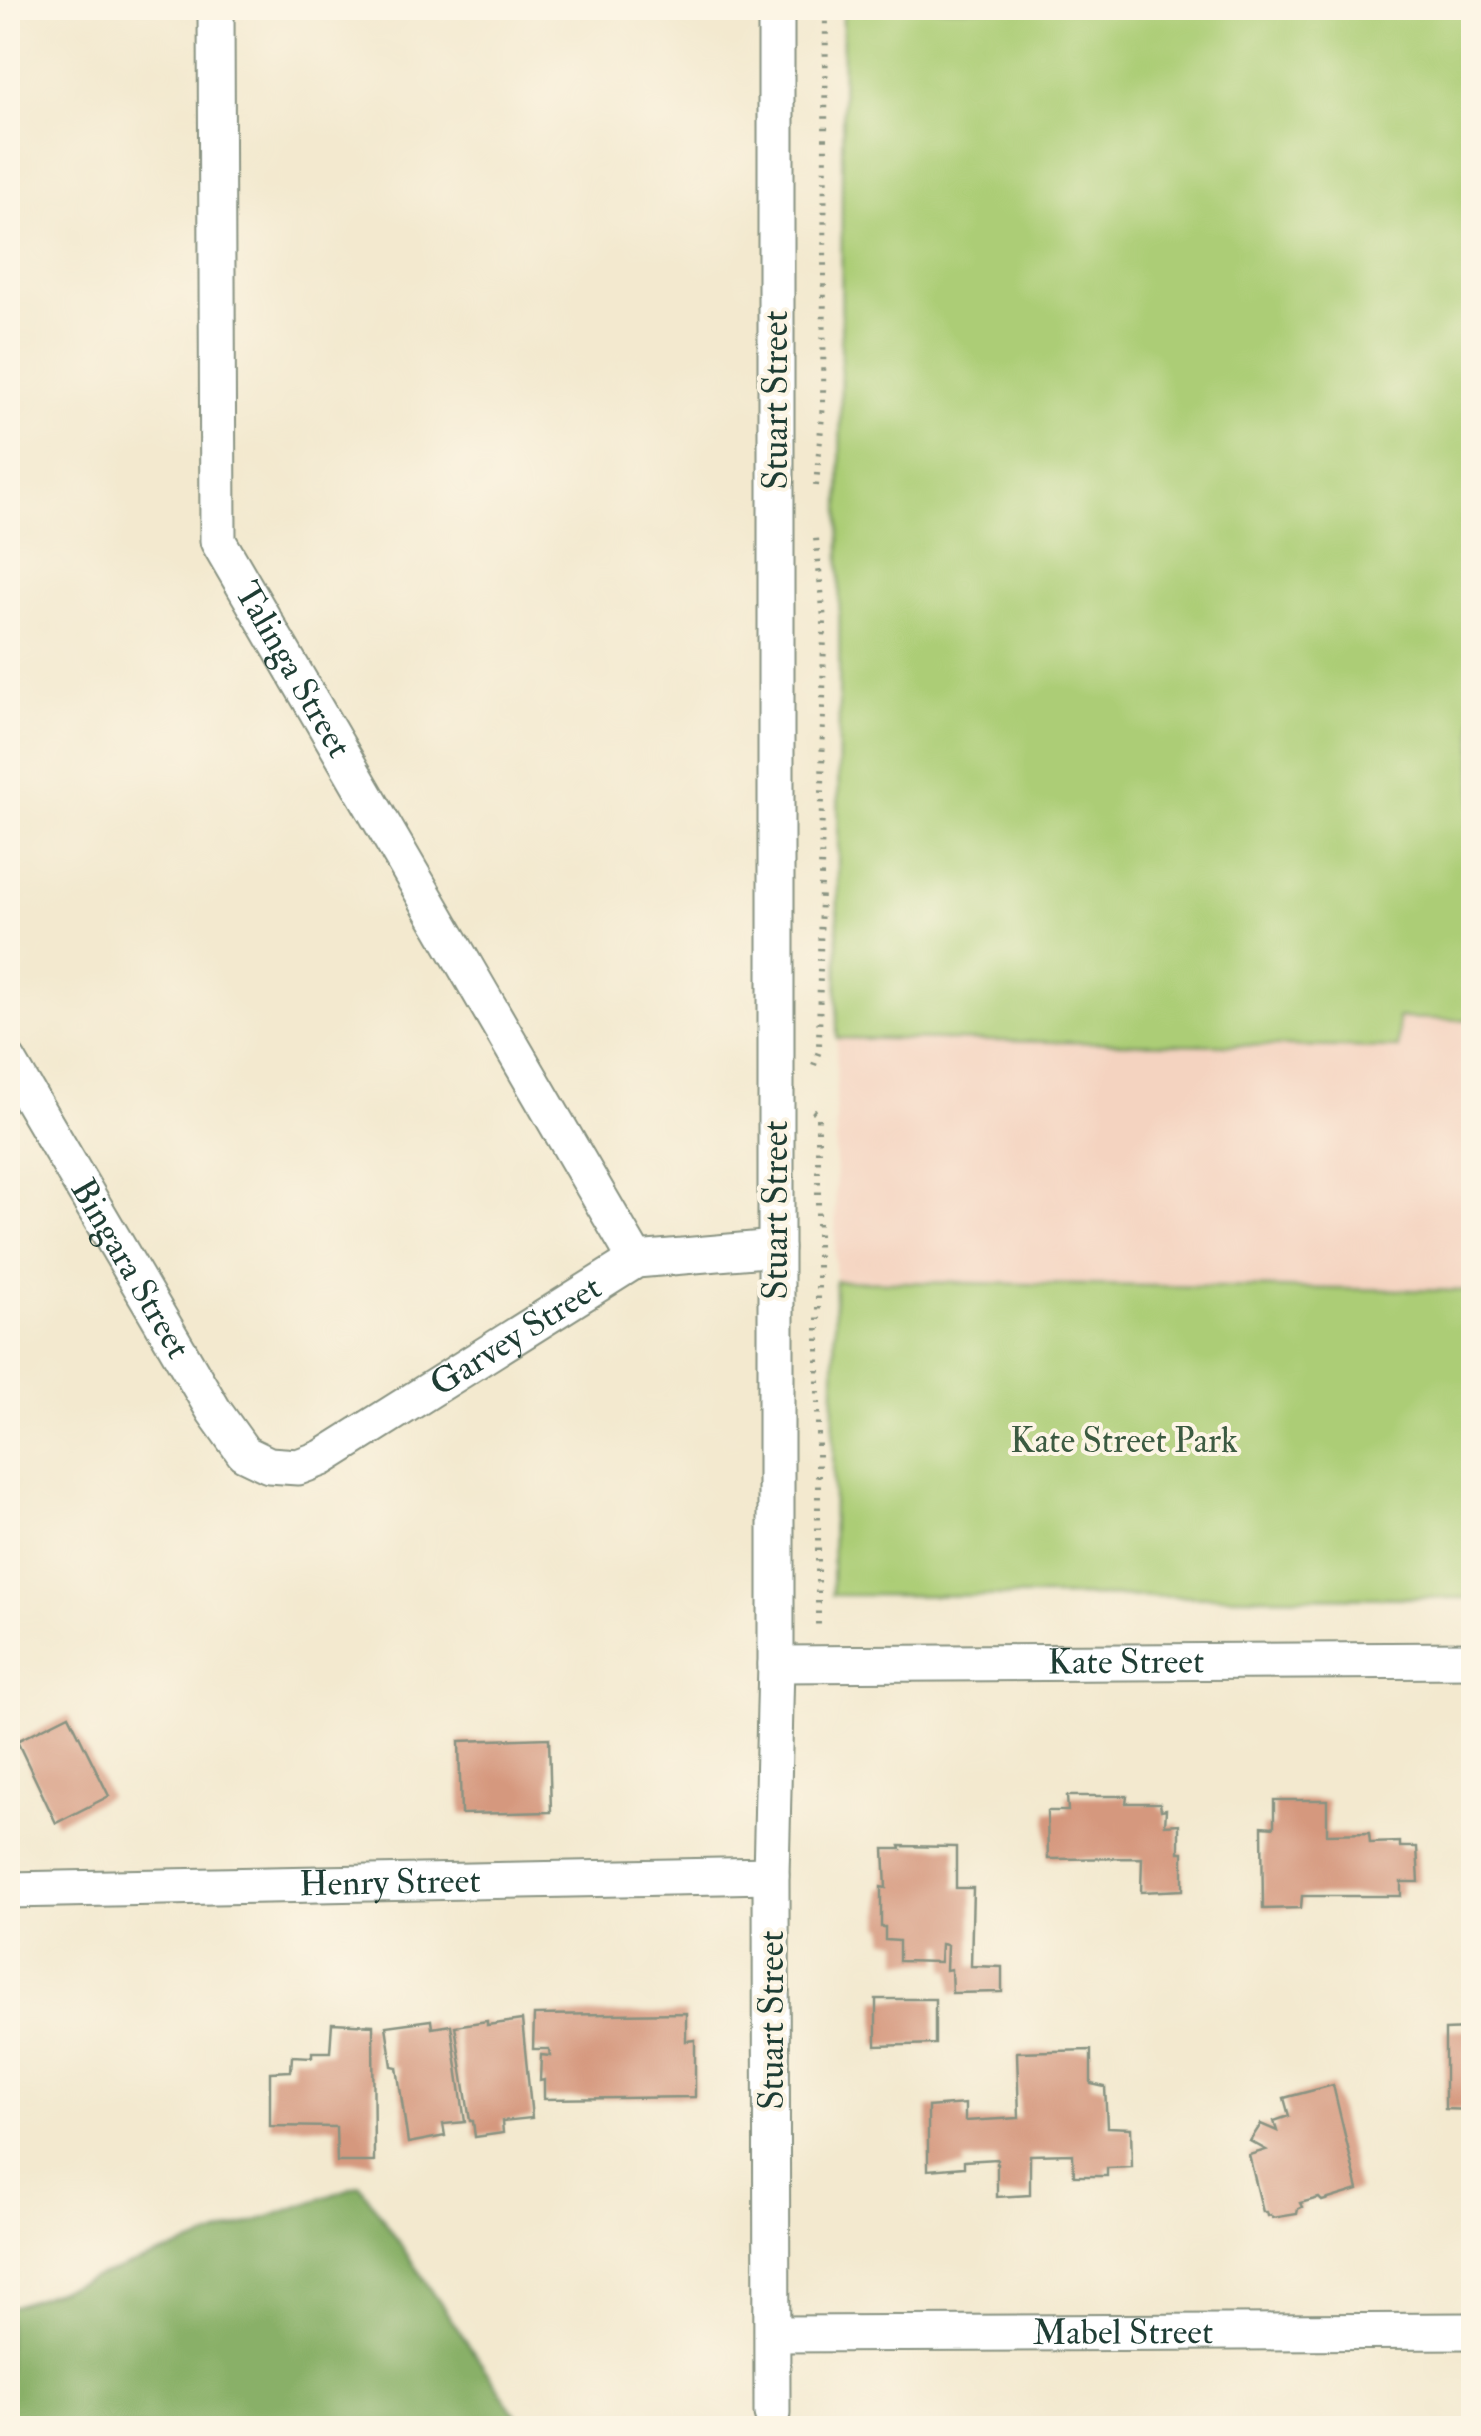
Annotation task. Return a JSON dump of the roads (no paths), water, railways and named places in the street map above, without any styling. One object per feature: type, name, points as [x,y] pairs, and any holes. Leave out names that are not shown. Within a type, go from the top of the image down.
[{"type":"street","name":"Talinga Street","points":[[216,8],[218,541],[636,1260]]},
{"type":"street","name":"Stuart Street","points":[[772,2413],[776,8]]},
{"type":"street","name":"Bingara Street","points":[[8,1060],[214,1410],[244,1453],[269,1465]]},
{"type":"street","name":"Garvey Street","points":[[269,1465],[298,1466],[322,1458],[636,1260],[776,1248]]},
{"type":"street","name":"Kate Street","points":[[776,1664],[1474,1660]]},
{"type":"street","name":"Henry Street","points":[[8,1890],[771,1874]]},
{"type":"street","name":"Mabel Street","points":[[773,2334],[1474,2331]]},
{"type":"park label","name":"Kate Street Park","points":[[1124,1441]]}]
